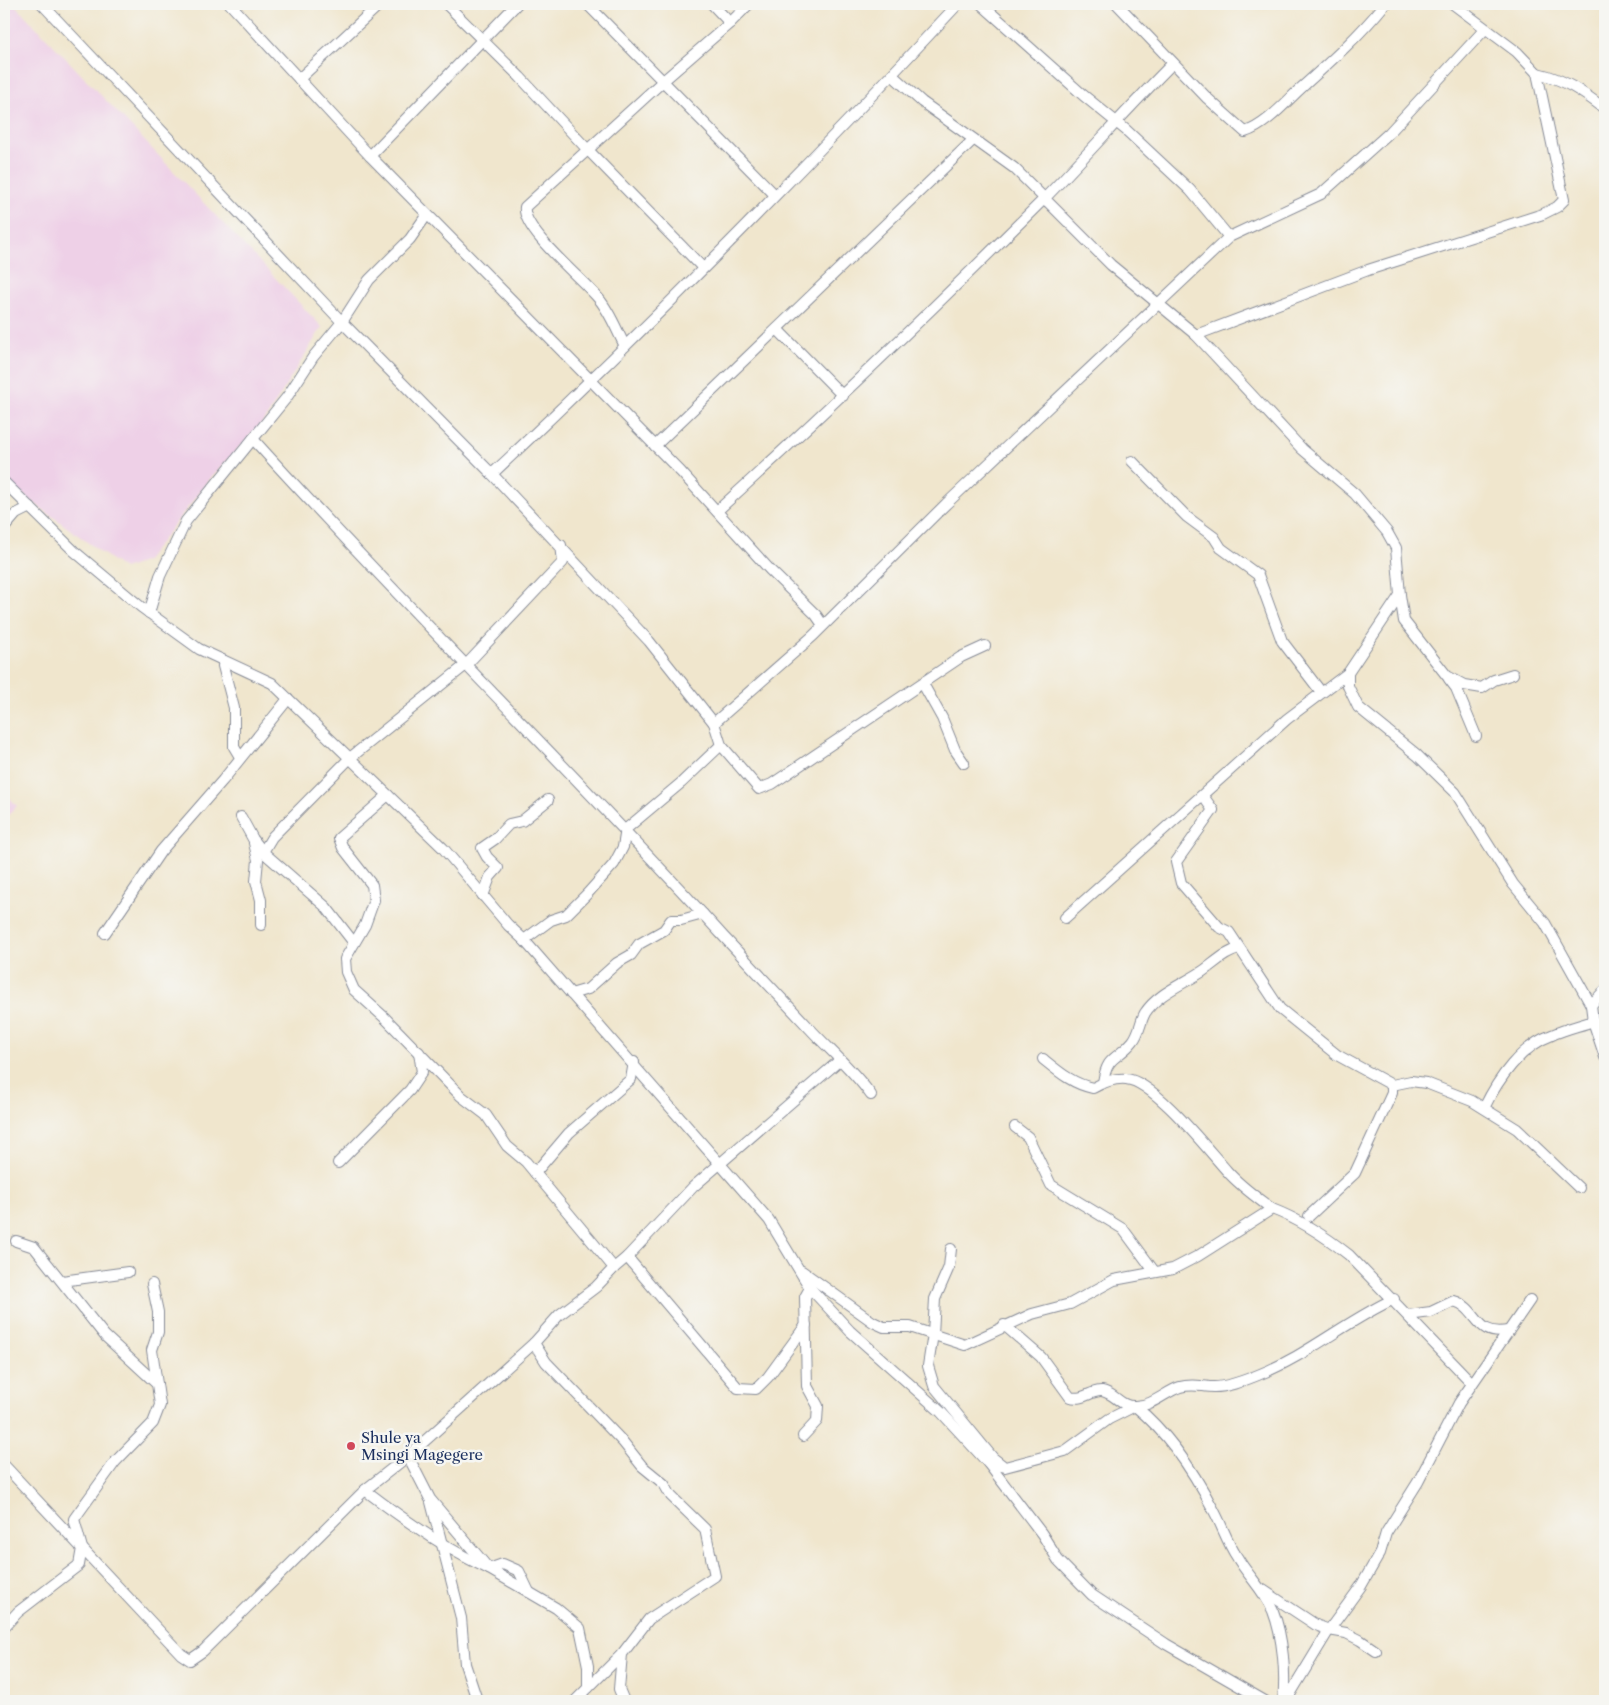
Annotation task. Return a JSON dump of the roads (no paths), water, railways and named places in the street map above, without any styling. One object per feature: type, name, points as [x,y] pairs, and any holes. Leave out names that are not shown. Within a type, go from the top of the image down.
[{"type":"street","points":[[42,4],[342,322],[561,545],[649,641],[714,723],[721,745],[759,789],[772,784],[961,657],[984,646]]},
{"type":"street","points":[[299,79],[380,4]]},
{"type":"street","points":[[446,4],[481,41],[520,77],[586,149],[703,268]]},
{"type":"street","points":[[370,156],[517,4]]},
{"type":"street","points":[[587,4],[775,195]]},
{"type":"street","points":[[712,4],[730,23]]},
{"type":"street","points":[[625,346],[600,300],[542,242],[524,212],[528,203],[586,149],[730,23],[749,4]]},
{"type":"street","points":[[492,474],[590,382],[892,75],[958,4]]},
{"type":"street","points":[[981,4],[1190,190],[1229,238]]},
{"type":"street","points":[[1117,4],[1207,98],[1245,132],[1252,130],[1282,106],[1365,29],[1385,4]]},
{"type":"street","points":[[1196,335],[1368,270],[1544,214],[1557,207],[1564,200],[1537,73],[1517,52],[1453,4]]},
{"type":"street","points":[[233,5],[426,216],[655,446],[770,570],[816,615],[822,625]]},
{"type":"street","points":[[714,723],[856,595],[946,504],[1229,238],[1321,194],[1388,133],[1485,29]]},
{"type":"street","points":[[717,511],[843,396],[1044,198],[1173,63]]},
{"type":"street","points":[[1537,73],[1553,77],[1577,87],[1605,109]]},
{"type":"street","points":[[892,75],[922,102],[1014,168],[1111,265],[1196,335],[1302,449],[1355,494],[1387,532],[1396,548],[1404,621],[1456,688],[1476,736]]},
{"type":"street","points":[[655,446],[973,140]]},
{"type":"street","points":[[149,613],[160,576],[186,521],[287,397],[313,357],[342,322],[368,280],[410,239],[426,216]]},
{"type":"street","points":[[777,329],[843,396]]},
{"type":"street","points":[[253,439],[358,553],[466,664],[532,736],[626,829],[840,1060],[855,1072],[871,1095]]},
{"type":"street","points":[[1132,461],[1188,517],[1214,537],[1221,548],[1258,575],[1282,641],[1321,692]]},
{"type":"street","points":[[4,482],[74,551],[149,613],[199,649],[272,683],[443,848],[483,896],[634,1062],[719,1164],[770,1220],[810,1288],[850,1331],[941,1412],[988,1463],[1042,1534],[1058,1560],[1092,1596],[1166,1644],[1265,1701]]},
{"type":"street","points":[[4,528],[16,514],[30,507]]},
{"type":"street","points":[[263,852],[272,837],[350,758],[466,664],[562,562],[561,545]]},
{"type":"street","points":[[1065,918],[1280,725],[1348,673],[1400,595]]},
{"type":"street","points":[[224,660],[223,666],[234,708],[234,747],[240,757]]},
{"type":"street","points":[[1348,673],[1348,686],[1358,708],[1417,755],[1455,792],[1513,884],[1545,923],[1591,1005],[1593,1021],[1605,1057]]},
{"type":"street","points":[[1447,676],[1464,685],[1482,688],[1494,680],[1513,674]]},
{"type":"street","points":[[923,684],[942,718],[955,750],[964,763]]},
{"type":"street","points":[[105,934],[161,851],[288,699]]},
{"type":"street","points":[[524,940],[551,920],[566,915],[588,894],[614,864],[623,847],[626,829],[681,783],[721,745]]},
{"type":"street","points":[[388,795],[339,838],[343,848],[372,885],[374,900],[365,925],[345,960],[346,972],[354,990],[384,1017],[461,1096],[486,1115],[507,1146],[535,1173],[614,1268]]},
{"type":"street","points":[[1203,796],[1213,810],[1176,862],[1182,883],[1219,927],[1228,932],[1280,1009],[1290,1019],[1337,1055],[1392,1085],[1411,1081],[1426,1083],[1484,1108],[1517,1129],[1579,1188]]},
{"type":"street","points":[[483,896],[490,877],[498,868],[487,857],[482,848],[496,840],[509,824],[522,821],[548,800]]},
{"type":"street","points":[[241,817],[253,839],[263,852],[326,907],[354,943]]},
{"type":"street","points":[[253,839],[258,860],[256,881],[261,900],[261,925]]},
{"type":"street","points":[[571,994],[588,989],[617,963],[631,955],[639,944],[664,930],[671,920],[703,914]]},
{"type":"street","points":[[1103,1083],[1105,1067],[1131,1043],[1139,1033],[1145,1014],[1163,995],[1203,971],[1230,951],[1239,950]]},
{"type":"street","points":[[1591,1005],[1605,990]]},
{"type":"street","points":[[1484,1108],[1492,1092],[1523,1053],[1551,1035],[1593,1021],[1605,1027]]},
{"type":"street","points":[[338,1163],[410,1090],[422,1072],[419,1052]]},
{"type":"street","points":[[1043,1059],[1069,1079],[1083,1086],[1093,1088],[1103,1083],[1127,1079],[1141,1085],[1162,1100],[1227,1172],[1272,1209],[1297,1219],[1349,1255],[1394,1299],[1472,1384]]},
{"type":"street","points":[[4,1465],[182,1654],[190,1660],[204,1651],[365,1490],[408,1456],[534,1343],[560,1316],[596,1287],[693,1188],[840,1060]]},
{"type":"street","points":[[535,1173],[569,1133],[630,1079],[634,1062]]},
{"type":"street","points":[[1309,1216],[1355,1173],[1392,1093],[1392,1085]]},
{"type":"street","points":[[1015,1127],[1028,1137],[1051,1185],[1123,1229],[1154,1271]]},
{"type":"street","points":[[799,1268],[873,1322],[884,1326],[910,1327],[965,1344],[1032,1314],[1070,1304],[1114,1280],[1154,1271],[1173,1269],[1198,1256],[1272,1209]]},
{"type":"street","points":[[16,1240],[34,1247],[104,1336],[156,1384]]},
{"type":"street","points":[[951,1249],[949,1267],[935,1299],[933,1334],[928,1366],[934,1386],[993,1458],[1004,1467]]},
{"type":"street","points":[[627,1257],[738,1388],[756,1389],[768,1377],[806,1326]]},
{"type":"street","points":[[62,1282],[128,1272]]},
{"type":"street","points":[[4,1627],[18,1612],[79,1565],[82,1548],[74,1519],[115,1462],[152,1423],[160,1405],[152,1350],[158,1332],[158,1312],[152,1284]]},
{"type":"street","points":[[803,1436],[817,1421],[818,1406],[807,1386],[805,1297],[810,1288]]},
{"type":"street","points":[[988,1463],[1004,1467],[1065,1452],[1103,1422],[1181,1387],[1198,1385],[1214,1387],[1232,1384],[1259,1375],[1306,1352],[1352,1321],[1394,1299]]},
{"type":"street","points":[[1284,1701],[1328,1630],[1361,1586],[1380,1553],[1386,1533],[1418,1482],[1459,1404],[1530,1300]]},
{"type":"street","points":[[1408,1316],[1431,1312],[1454,1301],[1463,1304],[1484,1328],[1495,1334],[1508,1331]]},
{"type":"street","points":[[1004,1325],[1041,1357],[1070,1397],[1077,1399],[1099,1391],[1110,1392],[1122,1404],[1136,1406],[1176,1448],[1213,1508],[1238,1559],[1262,1590],[1273,1612],[1279,1639],[1284,1701]]},
{"type":"street","points":[[534,1343],[546,1362],[705,1529],[715,1576],[649,1619],[622,1654],[575,1701]]},
{"type":"street","points":[[408,1456],[430,1499],[461,1618],[465,1664],[476,1697]]},
{"type":"street","points":[[365,1490],[441,1544],[489,1568],[556,1608],[580,1628],[588,1666],[588,1688]]},
{"type":"street","points":[[430,1499],[489,1568]]},
{"type":"street","points":[[1262,1590],[1316,1625],[1328,1630],[1346,1633],[1376,1651]]},
{"type":"street","points":[[622,1654],[619,1689],[624,1701]]},
{"type":"place","name":"Shule ya Msingi Magegere","points":[[351,1446]]}]
